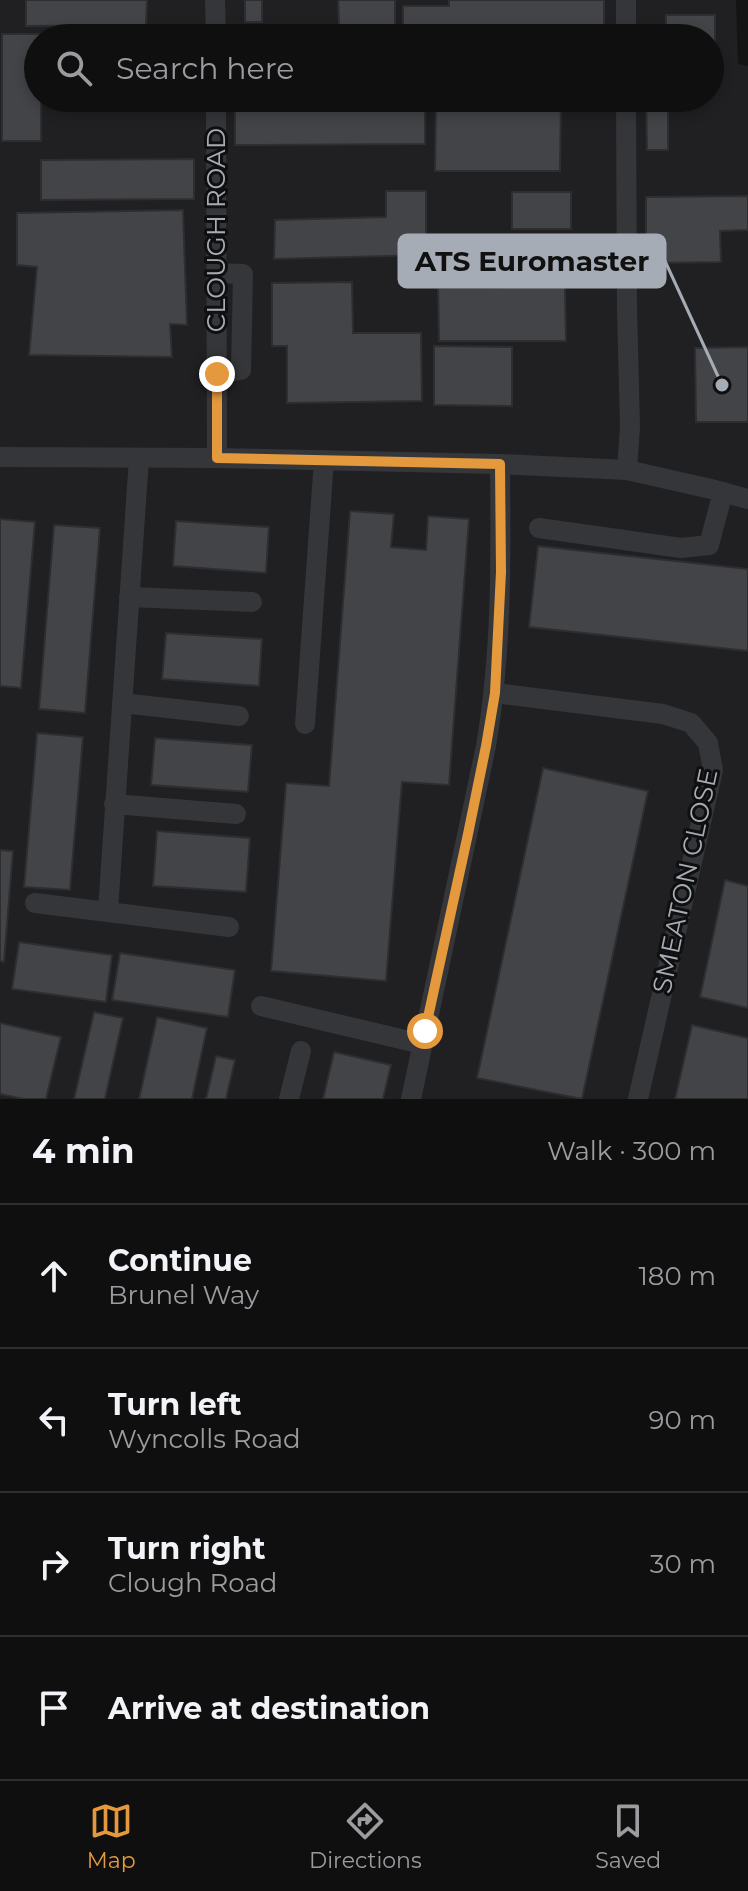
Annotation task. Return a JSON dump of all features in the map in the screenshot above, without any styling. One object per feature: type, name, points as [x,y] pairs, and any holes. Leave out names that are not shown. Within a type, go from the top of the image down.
[{"type":"street","points":[[215,0],[216,24]]},
{"type":"street","points":[[626,0],[626,24]]},
{"type":"street","name":"CLOUGH ROAD","points":[[216,112],[217,458]]},
{"type":"street","points":[[626,112],[630,427],[627,470]]},
{"type":"street","points":[[0,457],[324,460],[627,470],[748,499]]},
{"type":"street","points":[[108,910],[139,458]]},
{"type":"street","points":[[305,724],[324,460]]},
{"type":"street","points":[[411,1099],[495,693],[501,572],[500,464]]},
{"type":"street","points":[[539,528],[681,548],[709,545],[723,492]]},
{"type":"street","points":[[129,597],[252,602]]},
{"type":"street","name":"SMEATON CLOSE","points":[[495,693],[663,714],[691,723],[708,743],[713,770],[638,1099]]},
{"type":"street","points":[[122,703],[239,716]]},
{"type":"street","points":[[114,804],[236,814]]},
{"type":"street","points":[[35,903],[229,927]]},
{"type":"street","points":[[261,1006],[422,1044]]},
{"type":"street","points":[[289,1099],[301,1051]]},
{"type":"shaded area","points":[[0,0],[736,0],[738,64],[748,66],[748,1099],[0,1099]]},
{"type":"building","points":[[26,0],[147,0],[146,24],[26,24]]},
{"type":"building","points":[[245,0],[262,0],[262,22],[245,22]]},
{"type":"building","points":[[338,0],[395,0],[395,24],[339,24]]},
{"type":"building","points":[[449,0],[604,0],[604,24],[403,24],[403,6],[449,6]]},
{"type":"building","points":[[666,15],[715,15],[715,24],[666,24]]},
{"type":"building","points":[[2,34],[24,34],[24,112],[41,112],[41,141],[2,141]]},
{"type":"building","points":[[235,112],[425,112],[425,144],[235,145]]},
{"type":"building","points":[[436,112],[561,112],[560,171],[435,171]]},
{"type":"building","points":[[646,112],[668,112],[668,150],[647,150]]},
{"type":"building","points":[[194,159],[194,199],[41,200],[41,160]]},
{"type":"building","points":[[386,191],[426,191],[426,255],[274,259],[275,220],[386,217]]},
{"type":"building","points":[[512,192],[571,192],[571,229],[512,229]]},
{"type":"building","points":[[748,196],[748,230],[720,231],[721,262],[646,263],[646,197]]},
{"type":"building","points":[[183,210],[187,325],[170,324],[172,357],[29,355],[37,267],[17,265],[17,213]]},
{"type":"building","points":[[352,282],[353,333],[421,333],[422,401],[287,403],[287,346],[272,346],[272,283]]},
{"type":"building","points":[[565,287],[566,341],[439,341],[438,288]]},
{"type":"building","points":[[434,346],[512,347],[512,406],[434,405]]},
{"type":"building","points":[[748,347],[748,422],[696,422],[695,348]]},
{"type":"building","points":[[350,511],[394,514],[391,547],[426,550],[428,516],[469,519],[449,785],[402,782],[386,981],[271,971],[286,783],[329,786]]},
{"type":"building","points":[[0,519],[35,522],[21,688],[0,686]]},
{"type":"building","points":[[176,521],[269,527],[266,573],[173,566]]},
{"type":"building","points":[[54,525],[100,528],[85,713],[39,709]]},
{"type":"building","points":[[538,546],[748,569],[748,651],[529,627]]},
{"type":"building","points":[[166,633],[262,639],[259,686],[162,679]]},
{"type":"building","points":[[37,733],[83,737],[70,890],[24,887]]},
{"type":"building","points":[[155,738],[252,745],[248,792],[151,785]]},
{"type":"building","points":[[543,768],[648,791],[582,1099],[477,1078]]},
{"type":"building","points":[[157,831],[250,838],[246,892],[153,886]]},
{"type":"building","points":[[0,850],[13,851],[4,962],[0,961]]},
{"type":"building","points":[[725,880],[748,886],[748,1008],[700,997]]},
{"type":"building","points":[[19,942],[112,955],[106,1002],[12,989]]},
{"type":"building","points":[[120,953],[235,970],[228,1017],[112,1000]]},
{"type":"building","points":[[94,1012],[123,1018],[105,1099],[74,1099]]},
{"type":"building","points":[[157,1017],[207,1028],[192,1099],[139,1099]]},
{"type":"building","points":[[0,1023],[61,1037],[46,1099],[23,1099],[0,1094]]},
{"type":"building","points":[[692,1025],[748,1038],[748,1099],[675,1099]]},
{"type":"building","points":[[334,1052],[391,1065],[383,1099],[323,1099]]},
{"type":"building","points":[[216,1056],[235,1060],[226,1099],[206,1099]]},
{"type":"place","name":"ATS Euromaster","points":[[722,385]]},
{"type":"route","points":[[217,374],[217,458],[500,464],[501,572],[495,693],[425,1031]]}]
